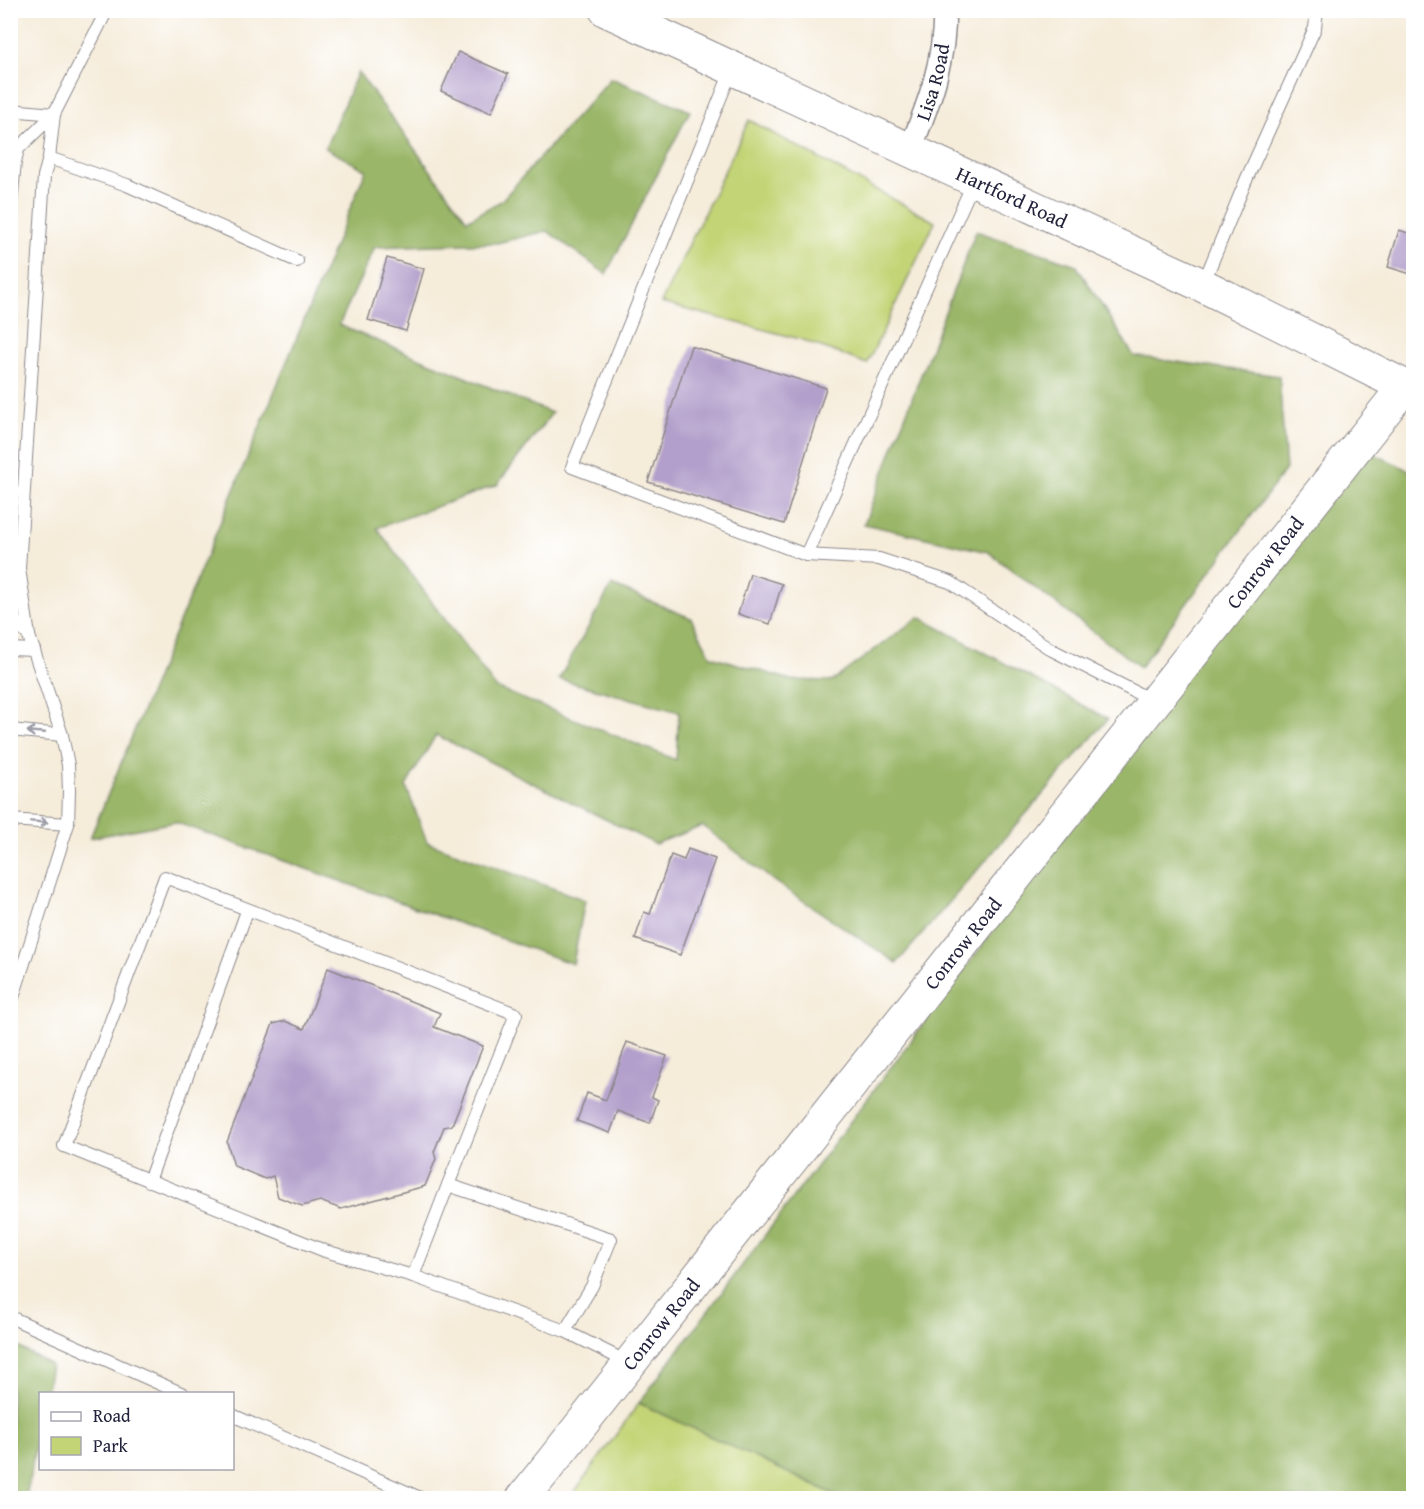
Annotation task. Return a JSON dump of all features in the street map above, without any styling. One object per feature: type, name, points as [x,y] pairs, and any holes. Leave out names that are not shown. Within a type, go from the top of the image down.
[{"type":"street","name":"Hartford Road","points":[[606,10],[1202,285],[1409,389]]},
{"type":"street","name":"Lisa Road","points":[[910,150],[932,93],[945,33],[944,10]]},
{"type":"street","name":"Conrow Road","points":[[523,1498],[1154,702],[1409,389]]},
{"type":"lane","points":[[10,214],[18,149],[54,114],[106,10]]},
{"type":"lane","points":[[1202,285],[1246,178],[1315,28],[1317,10]]},
{"type":"lane","points":[[732,68],[572,466],[806,555],[879,559],[951,582],[1052,650],[1154,702]]},
{"type":"lane","points":[[10,110],[54,114]]},
{"type":"lane","points":[[10,1007],[68,824],[68,765],[62,735],[29,636],[19,568],[44,176],[49,158],[54,114]]},
{"type":"lane","points":[[49,158],[127,185],[297,261]]},
{"type":"lane","points":[[806,555],[975,180]]},
{"type":"lane","points":[[10,616],[29,636]]},
{"type":"lane","points":[[10,649],[34,650]]},
{"type":"lane","points":[[10,730],[62,735]]},
{"type":"lane","points":[[10,820],[68,824]]},
{"type":"lane","points":[[413,1276],[516,1014],[165,878],[64,1146],[326,1251],[413,1276],[565,1331],[630,1363]]},
{"type":"lane","points":[[149,1181],[247,911]]},
{"type":"lane","points":[[448,1185],[611,1239],[591,1286],[565,1331]]},
{"type":"lane","points":[[10,1317],[179,1392]]},
{"type":"lane","points":[[234,1416],[420,1498]]},
{"type":"green space","points":[[358,72],[467,220],[501,201],[611,78],[690,111],[606,274],[547,231],[497,243],[375,247],[339,325],[552,413],[497,485],[377,528],[496,688],[676,760],[679,712],[559,679],[612,585],[691,618],[711,656],[791,680],[832,681],[919,617],[1108,719],[897,963],[775,882],[703,826],[655,844],[436,735],[406,786],[427,842],[585,900],[573,964],[175,822],[90,838],[366,170],[325,148]]},
{"type":"green space","points":[[749,120],[935,222],[867,364],[800,339],[661,303]]},
{"type":"green space","points":[[976,231],[1076,265],[1134,356],[1279,376],[1286,469],[1140,667],[988,552],[864,524]]},
{"type":"green space","points":[[1357,446],[1413,472],[1413,1498],[842,1498],[639,1403]]},
{"type":"green space","points":[[11,1343],[51,1365],[46,1392],[39,1392],[39,1427],[26,1498],[11,1498]]},
{"type":"green space","points":[[639,1403],[842,1498],[570,1498]]},
{"type":"building","points":[[458,52],[508,74],[491,113],[441,91]]},
{"type":"building","points":[[1399,230],[1414,235],[1414,275],[1388,267]]},
{"type":"building","points":[[387,258],[424,269],[406,331],[368,320]]},
{"type":"building","points":[[691,346],[826,388],[784,524],[648,482]]},
{"type":"building","points":[[750,574],[782,584],[770,624],[738,614]]},
{"type":"building","points":[[688,849],[715,859],[680,955],[635,939],[644,912],[650,914],[671,855],[684,860]]},
{"type":"building","points":[[328,968],[440,1013],[434,1027],[483,1046],[452,1125],[444,1127],[434,1152],[436,1159],[425,1186],[341,1209],[320,1201],[302,1206],[278,1197],[273,1176],[265,1179],[234,1166],[227,1142],[273,1024],[285,1021],[304,1029]]},
{"type":"building","points":[[627,1042],[667,1056],[652,1097],[658,1100],[650,1123],[618,1111],[610,1133],[577,1121],[587,1093],[606,1100]]}]
